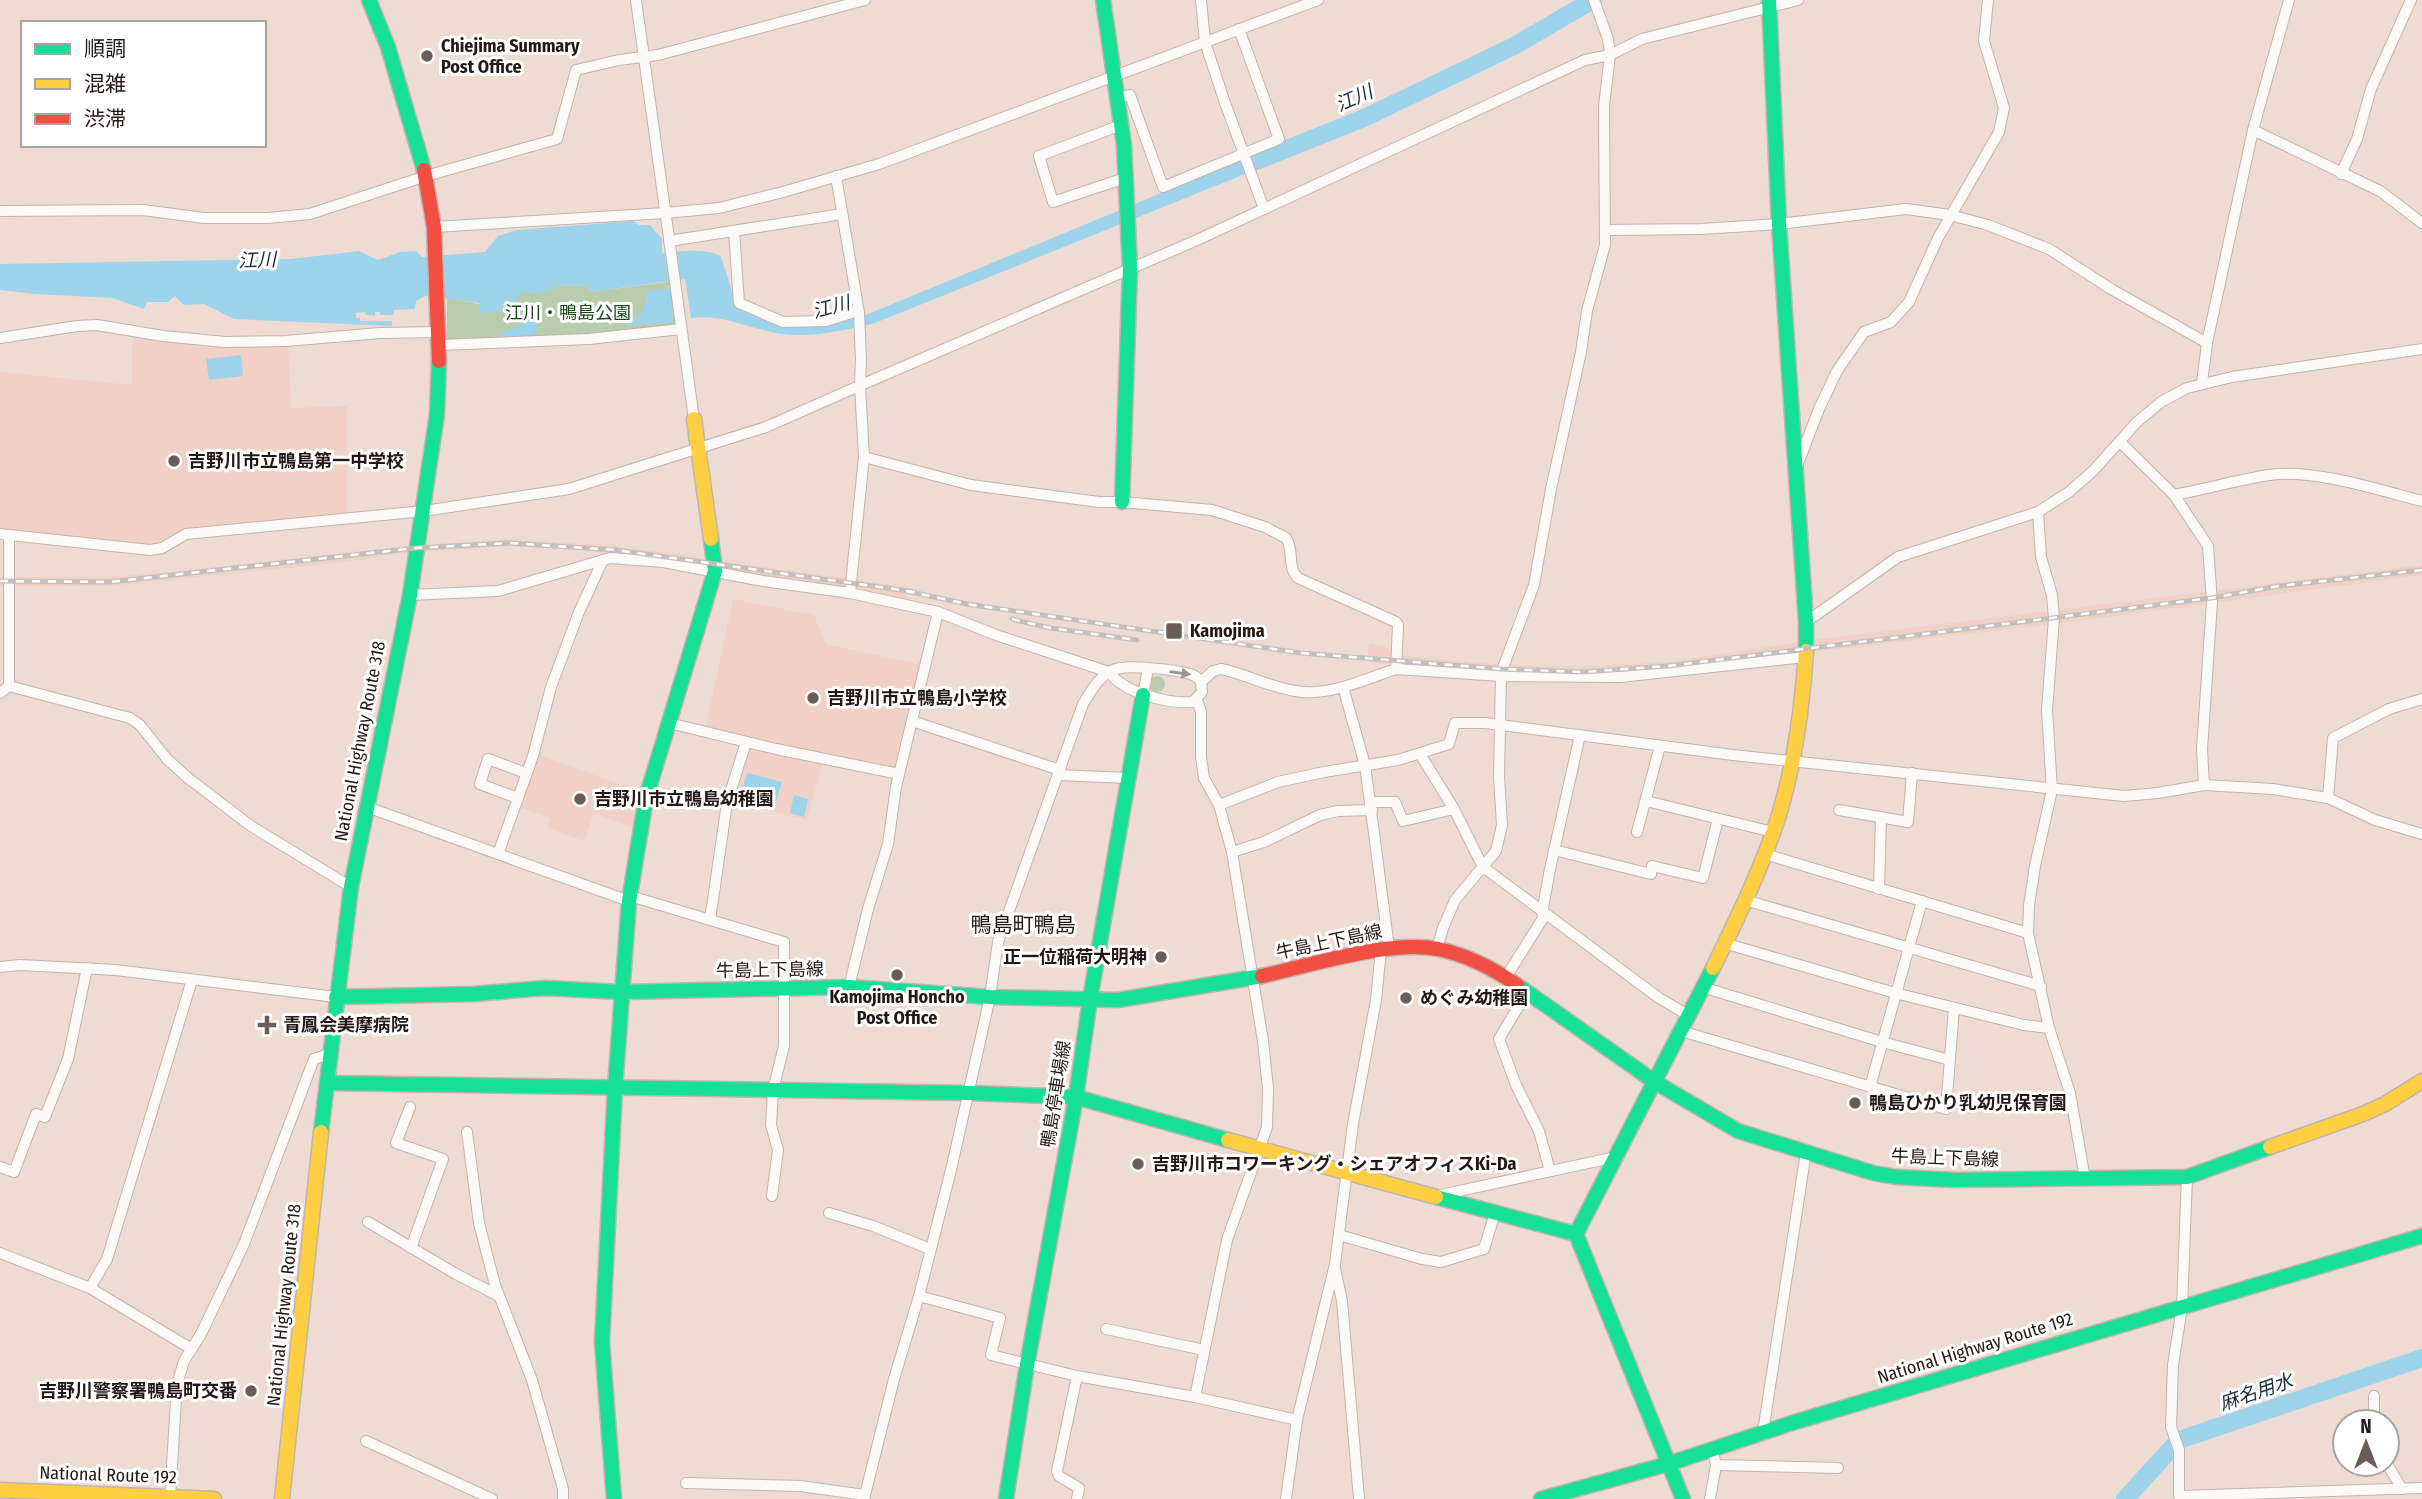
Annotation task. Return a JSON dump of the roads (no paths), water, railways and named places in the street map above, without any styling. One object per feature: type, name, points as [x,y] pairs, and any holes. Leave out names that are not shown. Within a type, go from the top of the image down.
[{"type":"main road","name":"National Highway Route 318","points":[[282,1499],[336,996],[351,887],[410,595],[437,414],[440,339],[434,227],[426,176],[388,47],[369,0]]},
{"type":"main road","points":[[1103,0],[1121,125],[1130,268],[1122,502]]},
{"type":"main road","points":[[1683,1499],[1576,1234],[1745,900],[1773,832],[1793,761],[1805,657],[1806,622],[1779,224],[1769,4]]},
{"type":"main road","points":[[614,1499],[602,1342],[615,1088],[629,898],[646,798],[715,571],[694,419]]},
{"type":"main road","name":"鴨島停車場線","points":[[1006,1499],[1143,695]]},
{"type":"main road","name":"牛島上下島線","points":[[336,996],[473,994],[545,988],[621,992],[849,988],[990,997],[1118,1000],[1252,978],[1385,949],[1437,949],[1469,958],[1506,977],[1655,1082],[1738,1131],[1873,1173],[1955,1180],[2187,1177],[2363,1114],[2396,1098],[2422,1081]]},
{"type":"main road","points":[[327,1083],[1076,1097],[1347,1174],[1576,1234]]},
{"type":"main road","name":"National Highway Route 192","points":[[1541,1499],[1668,1464],[1763,1432],[2422,1236]]},
{"type":"main road","name":"National Route 192","points":[[0,1490],[215,1499]]},
{"type":"street","points":[[636,0],[694,419]]},
{"type":"street","points":[[0,211],[143,210],[204,218],[268,218],[310,214],[426,176],[557,139],[576,70],[645,57],[864,0]]},
{"type":"street","points":[[1201,0],[1205,42],[1264,209]]},
{"type":"street","points":[[434,227],[719,208],[891,159],[1318,0]]},
{"type":"street","points":[[1437,949],[1455,900],[1496,851],[1502,824],[1499,777],[1501,677],[1534,585],[1587,311],[1605,244],[1604,106],[1610,55],[1608,39],[1594,0]]},
{"type":"street","points":[[351,887],[251,826],[209,794],[167,759],[140,725],[130,718],[4,689],[9,582],[5,535],[150,550],[162,548],[187,534],[424,511],[569,489],[766,427],[1264,209],[1585,60],[1610,55],[1642,39],[1769,4],[1798,0]]},
{"type":"street","points":[[1796,470],[1837,371],[1864,332],[1891,322],[1909,302],[1950,215],[1999,132],[2004,108],[1983,41],[1988,0]]},
{"type":"street","points":[[2202,383],[2207,344],[2253,130],[2289,0]]},
{"type":"street","points":[[2341,174],[2357,139],[2371,89],[2411,0]]},
{"type":"street","points":[[1118,98],[1130,95],[1163,187],[1279,139],[1239,29]]},
{"type":"street","points":[[1121,125],[1038,156],[1054,202],[1125,178]]},
{"type":"street","points":[[2253,130],[2380,191],[2422,223]]},
{"type":"street","points":[[836,176],[858,312],[864,457],[850,593]]},
{"type":"street","points":[[1605,230],[1701,229],[1779,224],[1906,209],[1950,215],[1988,225],[2049,249],[2111,289],[2207,344]]},
{"type":"street","points":[[669,244],[842,214]]},
{"type":"street","points":[[734,231],[739,303],[783,322],[826,321],[858,312]]},
{"type":"street","points":[[0,338],[97,325],[163,336],[225,342],[286,341],[380,333],[440,339],[589,339],[681,329]]},
{"type":"street","points":[[1806,622],[1898,556],[2038,512],[2093,471],[2137,422],[2161,402],[2188,388],[2232,377],[2422,349]]},
{"type":"street","points":[[2120,442],[2174,495],[2208,546],[2211,602],[2202,749],[2204,785]]},
{"type":"street","points":[[864,457],[971,485],[1098,502],[1212,510],[1282,535],[1290,542],[1291,569],[1298,578],[1396,622],[1396,669]]},
{"type":"street","points":[[2174,495],[2270,475],[2296,475],[2340,481],[2422,501]]},
{"type":"street","points":[[2038,512],[2041,556],[2052,595],[2054,618],[2047,710],[2052,789],[2035,866],[2028,933],[2049,1028],[2070,1093],[2085,1179]]},
{"type":"street","points":[[410,595],[498,591],[610,558],[663,562],[850,593],[938,612],[996,635],[1109,671],[1114,678],[1143,695],[1189,703],[1197,700],[1202,692],[1201,682],[1192,675],[1115,668],[1109,671],[1098,681],[1083,704],[998,942],[990,997],[969,1093],[919,1296],[894,1379],[865,1497],[800,1486],[685,1483]]},
{"type":"street","points":[[498,854],[526,773],[551,687],[579,612],[603,560]]},
{"type":"street","points":[[849,988],[868,909],[888,844],[899,774],[938,612]]},
{"type":"street","points":[[1201,682],[1213,671],[1221,669],[1297,692],[1318,692],[1343,687],[1396,669],[1501,677],[1620,677],[1805,657]]},
{"type":"street","points":[[1143,695],[1148,669]]},
{"type":"street","points":[[1286,1499],[1297,1420],[1335,1264],[1353,1124],[1385,949],[1365,765],[1343,687]]},
{"type":"street","points":[[2328,797],[2333,738],[2389,709],[2422,699]]},
{"type":"street","points":[[1195,1397],[1227,1240],[1266,1128],[1268,1088],[1232,852],[1219,805],[1204,778],[1201,712],[1197,700]]},
{"type":"street","points":[[912,721],[1059,773],[1128,778]]},
{"type":"street","points":[[669,723],[899,774]]},
{"type":"street","points":[[1219,805],[1278,782],[1420,754],[1449,744],[1455,723],[1485,723],[1660,746],[2124,796],[2204,785],[2273,789],[2328,797],[2375,820],[2422,834]]},
{"type":"street","points":[[1506,977],[1544,914],[1554,850],[1580,735]]},
{"type":"street","points":[[710,920],[727,803],[747,742]]},
{"type":"street","points":[[1637,832],[1660,746]]},
{"type":"street","points":[[1420,754],[1454,809],[1483,867],[1659,998],[1688,1015]]},
{"type":"street","points":[[518,798],[480,784],[488,760],[526,773]]},
{"type":"street","points":[[1839,810],[1908,822],[1912,773]]},
{"type":"street","points":[[1646,801],[1773,832]]},
{"type":"street","points":[[1232,852],[1264,842],[1320,815],[1338,811],[1395,802],[1403,821],[1454,809]]},
{"type":"street","points":[[367,807],[629,898],[784,942],[784,1046],[773,1090],[771,1125],[778,1150],[772,1196]]},
{"type":"street","points":[[1879,889],[1881,817]]},
{"type":"street","points":[[1554,850],[1651,874],[1652,866],[1703,878],[1718,819]]},
{"type":"street","points":[[1765,854],[2028,933]]},
{"type":"street","points":[[1745,900],[2041,986]]},
{"type":"street","points":[[1870,1087],[1922,901]]},
{"type":"street","points":[[1724,943],[1895,993],[2024,1025],[2049,1028]]},
{"type":"street","points":[[0,967],[20,965],[87,968],[336,996]]},
{"type":"street","points":[[0,1167],[13,1172],[36,1114],[45,1117],[68,1059],[87,968]]},
{"type":"street","points":[[90,1288],[107,1259],[192,980]]},
{"type":"street","points":[[1702,987],[1950,1060]]},
{"type":"street","points":[[1527,992],[1499,1039],[1516,1085],[1539,1131],[1550,1171]]},
{"type":"street","points":[[1681,1031],[1947,1109],[1954,1008]]},
{"type":"street","points":[[170,1498],[177,1384],[190,1348],[201,1334],[244,1244],[314,1059],[330,1054]]},
{"type":"street","points":[[410,1107],[397,1143],[443,1159],[411,1248]]},
{"type":"street","points":[[467,1132],[478,1223],[499,1296],[543,1415],[563,1489],[563,1499]]},
{"type":"street","points":[[1763,1432],[1806,1152]]},
{"type":"street","points":[[1432,1196],[1616,1157]]},
{"type":"street","points":[[2187,1177],[2182,1307],[2173,1365],[2171,1427],[2179,1450],[2178,1498],[2321,1496],[2422,1488]]},
{"type":"street","points":[[830,1213],[873,1226],[930,1249]]},
{"type":"street","points":[[1339,1235],[1441,1262],[1484,1249],[1495,1213]]},
{"type":"street","points":[[368,1222],[499,1296]]},
{"type":"street","points":[[0,1253],[90,1288],[190,1348]]},
{"type":"street","points":[[1335,1264],[1342,1301],[1359,1499]]},
{"type":"street","points":[[919,1296],[1000,1318],[992,1355],[1077,1376],[1195,1397],[1297,1420]]},
{"type":"street","points":[[1107,1329],[1204,1350]]},
{"type":"street","points":[[1077,1376],[1056,1472],[1079,1488],[1077,1499]]},
{"type":"street","points":[[2374,1396],[2374,1408]]},
{"type":"street","points":[[366,1441],[492,1499]]},
{"type":"street","points":[[1710,1499],[1716,1465],[1712,1448]]},
{"type":"street","points":[[1716,1465],[1838,1468]]},
{"type":"street","points":[[2395,1478],[2402,1489]]},
{"type":"water","points":[[1268,149],[1270,164],[875,323],[823,334],[784,334],[722,319],[691,318],[685,279],[590,292],[587,286],[555,285],[555,290],[546,289],[545,294],[523,292],[510,305],[487,313],[480,313],[479,303],[425,296],[416,301],[415,309],[394,310],[393,315],[380,315],[380,312],[375,312],[375,316],[366,315],[365,312],[356,313],[356,318],[360,318],[360,321],[392,321],[392,326],[234,319],[204,304],[184,305],[175,296],[168,302],[147,302],[144,309],[112,298],[0,290],[0,264],[291,259],[359,251],[378,260],[400,252],[416,251],[422,257],[485,252],[498,236],[517,230],[633,221],[639,225],[650,225],[662,239],[662,253],[700,251],[721,256],[737,308],[787,326],[821,326],[868,314]]},
{"type":"water","points":[[670,288],[673,322],[628,326],[633,318],[641,315],[648,291]]},
{"type":"water","points":[[524,318],[537,319],[537,330],[530,338],[502,339],[502,333],[521,325]]},
{"type":"water","points":[[241,355],[243,376],[209,380],[206,359]]},
{"type":"water","points":[[747,773],[782,782],[775,805],[740,796]]},
{"type":"water","points":[[794,795],[808,799],[804,817],[790,813]]},
{"type":"waterway","name":"江川","points":[[1249,164],[1364,118],[1512,47],[1593,0]]},
{"type":"waterway","name":"麻名用水","points":[[2125,1499],[2179,1440],[2422,1358]]},
{"type":"railway","points":[[0,581],[109,582],[416,548],[509,543],[616,550],[915,592]]},
{"type":"railway","points":[[906,591],[967,604],[1301,653],[1502,669],[1583,672],[1668,666],[2211,598],[2279,586],[2422,570]]},
{"type":"railway","points":[[1012,619],[1050,628],[1137,640]]},
{"type":"place","name":"Chiejima Summary Post Office","points":[[427,56]]},
{"type":"place","name":"吉野川市立鴨島第一中学校","points":[[174,461]]},
{"type":"place","name":"Kamojima","points":[[1174,631]]},
{"type":"place","name":"吉野川市立鴨島小学校","points":[[813,698]]},
{"type":"place","name":"吉野川市立鴨島幼稚園","points":[[580,799]]},
{"type":"place","name":"正一位稲荷大明神","points":[[1161,957]]},
{"type":"place","name":"Kamojima Honcho Post Office","points":[[897,975]]},
{"type":"place","name":"めぐみ幼稚園","points":[[1406,998]]},
{"type":"place","name":"青鳳会美摩病院","points":[[267,1025]]},
{"type":"place","name":"鴨島ひかり乳幼児保育園","points":[[1855,1103]]},
{"type":"place","name":"吉野川市コワーキング・シェアオフィスKi-Da","points":[[1138,1164]]},
{"type":"place","name":"吉野川警察署鴨島町交番","points":[[251,1391]]},
{"type":"district","name":"鴨島町鴨島","points":[[1023,925]]},
{"type":"park label","name":"江川・鴨島公園","points":[[568,313]]}]
